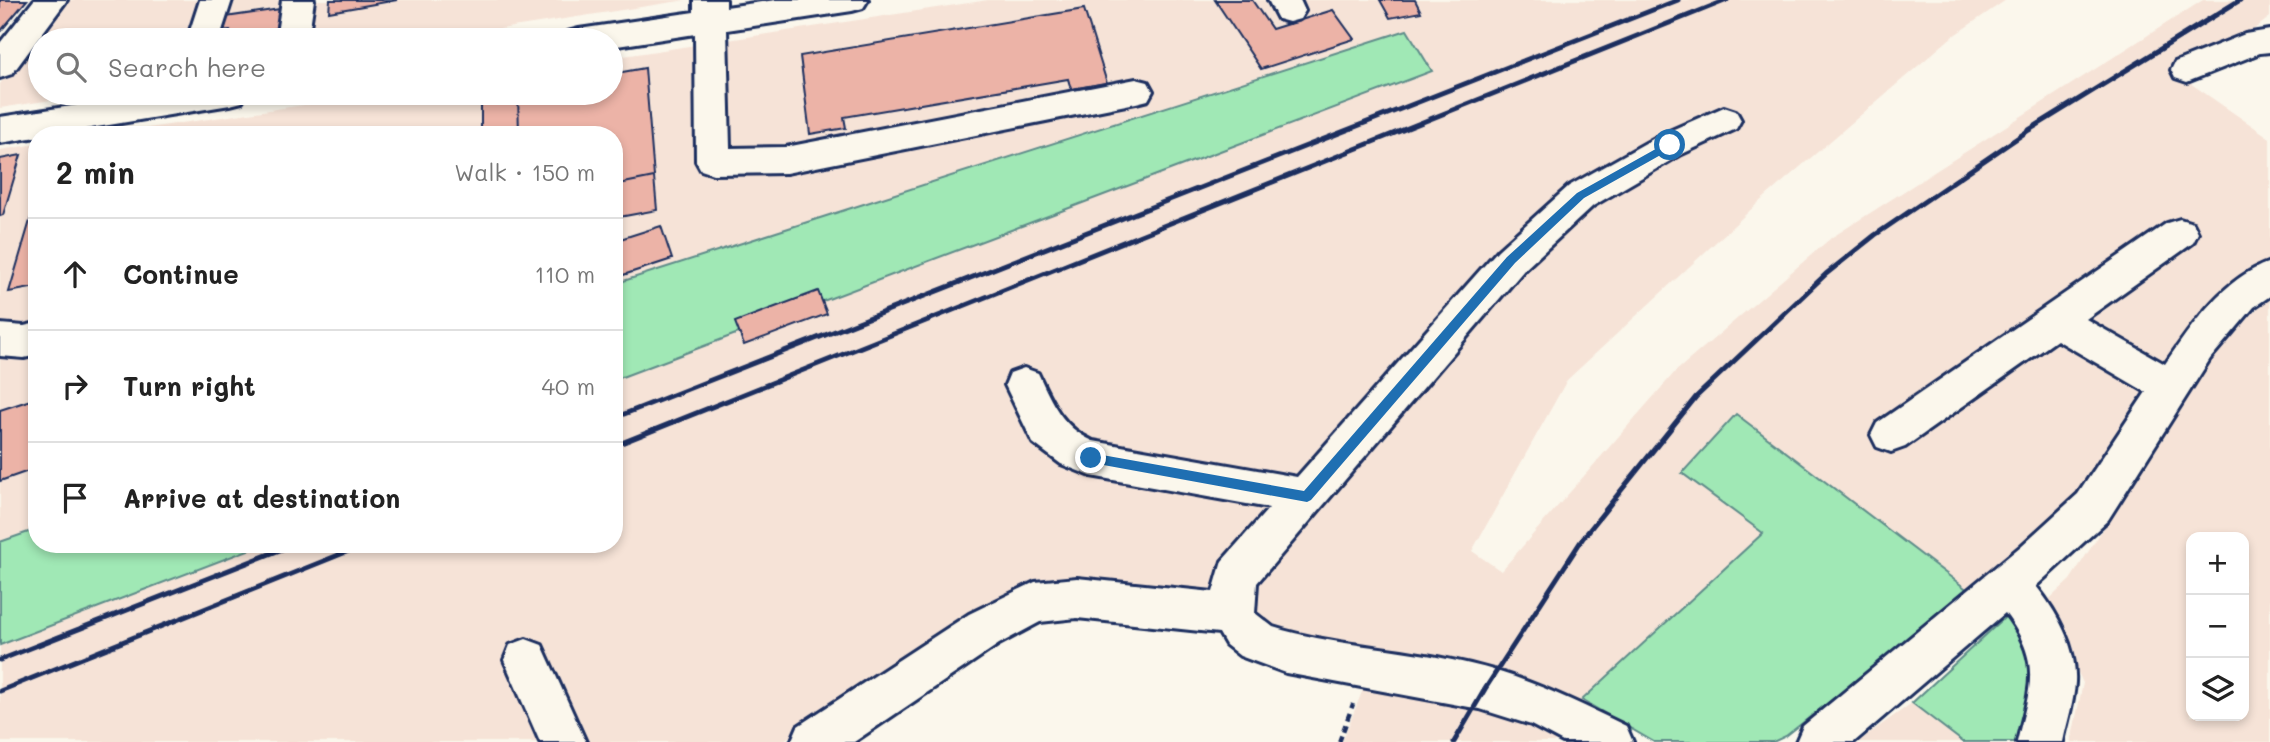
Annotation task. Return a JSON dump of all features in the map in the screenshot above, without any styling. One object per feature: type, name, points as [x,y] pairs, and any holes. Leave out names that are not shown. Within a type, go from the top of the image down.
[{"type":"street","points":[[29,28],[51,0]]},
{"type":"street","points":[[207,28],[216,0]]},
{"type":"street","points":[[294,28],[298,0]]},
{"type":"street","points":[[623,30],[711,10],[852,0]]},
{"type":"street","points":[[711,10],[713,161],[786,160],[1136,91]]},
{"type":"street","points":[[0,66],[28,30]]},
{"type":"street","points":[[2188,71],[2256,42],[2270,41]]},
{"type":"street","points":[[0,130],[135,105]]},
{"type":"street","points":[[1610,742],[1535,705],[1485,690],[1416,672],[1307,657],[1257,642],[1242,631],[1232,614],[1237,575],[1511,260],[1581,196],[1670,145],[1724,120]]},
{"type":"street","points":[[1891,435],[2180,233]]},
{"type":"street","points":[[1819,742],[2007,584],[2093,507],[2197,348],[2241,296],[2270,278]]},
{"type":"street","points":[[2055,320],[2171,387]]},
{"type":"street","points":[[0,340],[28,341]]},
{"type":"street","points":[[1024,385],[1049,436],[1069,450],[1091,458],[1307,496]]},
{"type":"street","points":[[2007,584],[2031,611],[2047,644],[2053,680],[2040,742]]},
{"type":"street","points":[[814,742],[984,629],[1035,602],[1077,598],[1232,614]]},
{"type":"street","points":[[526,660],[563,742]]},
{"type":"shaded area","points":[[62,0],[686,0],[507,28],[41,28]]},
{"type":"shaded area","points":[[988,0],[2006,0],[1953,36],[1758,203],[1567,380],[1472,551],[1501,571],[1675,372],[1831,238],[2203,0],[2270,0],[2270,17],[2187,81],[2270,138],[2270,264],[2061,519],[1969,591],[1763,532],[1582,700],[1559,727],[1588,742],[1342,742],[1376,657],[1275,639],[1248,609],[1029,584],[781,742],[0,742],[0,645],[240,553],[623,553],[623,377],[1432,71],[1407,31],[623,281],[623,126],[162,126],[303,105],[623,105],[623,56]]},
{"type":"shaded area","points":[[28,46],[28,104],[0,108],[0,84]]},
{"type":"shaded area","points":[[28,145],[28,532],[0,542],[0,150]]},
{"type":"shaded area","points":[[2270,295],[2270,742],[2071,742],[2083,683],[2045,603],[2070,580],[2220,348]]},
{"type":"shaded area","points":[[1912,703],[1963,742],[1857,742]]},
{"type":"green space","points":[[1407,30],[1432,71],[623,377],[623,281]]},
{"type":"green space","points":[[1736,414],[1969,591],[1786,736],[1773,742],[1654,742],[1582,700],[1763,533],[1682,473]]},
{"type":"green space","points":[[28,532],[28,553],[240,553],[0,645],[0,542]]},
{"type":"green space","points":[[2015,608],[2041,673],[2023,742],[1963,742],[1912,703]]},
{"type":"building","points":[[0,0],[27,0],[0,32]]},
{"type":"building","points":[[330,0],[397,0],[329,12]]},
{"type":"building","points":[[1215,0],[1252,0],[1272,29],[1333,10],[1354,39],[1261,69]]},
{"type":"building","points":[[1380,0],[1415,0],[1421,12],[1390,18]]},
{"type":"building","points":[[280,9],[276,28],[223,28],[226,17]]},
{"type":"building","points":[[1084,9],[1107,83],[1071,89],[1068,79],[844,117],[846,128],[810,134],[800,56]]},
{"type":"building","points":[[645,68],[654,177],[623,183],[623,126],[519,126],[518,105],[623,105],[623,72]]},
{"type":"building","points":[[481,105],[518,105],[519,126],[481,126]]},
{"type":"building","points":[[21,155],[3,215],[0,216],[0,159]]},
{"type":"building","points":[[654,177],[657,210],[623,216],[623,183]]},
{"type":"building","points":[[661,226],[672,259],[623,275],[623,238]]},
{"type":"building","points":[[28,228],[28,289],[9,292]]},
{"type":"building","points":[[818,291],[827,314],[744,345],[735,322]]},
{"type":"building","points":[[28,401],[28,471],[0,481],[0,410]]},
{"type":"railway","points":[[623,414],[1678,0]]},
{"type":"railway","points":[[623,442],[1727,0]]},
{"type":"railway","points":[[1454,742],[1485,689],[1583,538],[1696,397],[1826,274],[1875,235],[2029,130],[2240,0]]},
{"type":"railway","points":[[0,660],[272,553]]},
{"type":"railway","points":[[0,691],[344,553]]},
{"type":"route","points":[[1091,458],[1307,496],[1511,260],[1581,196],[1670,145]]}]
